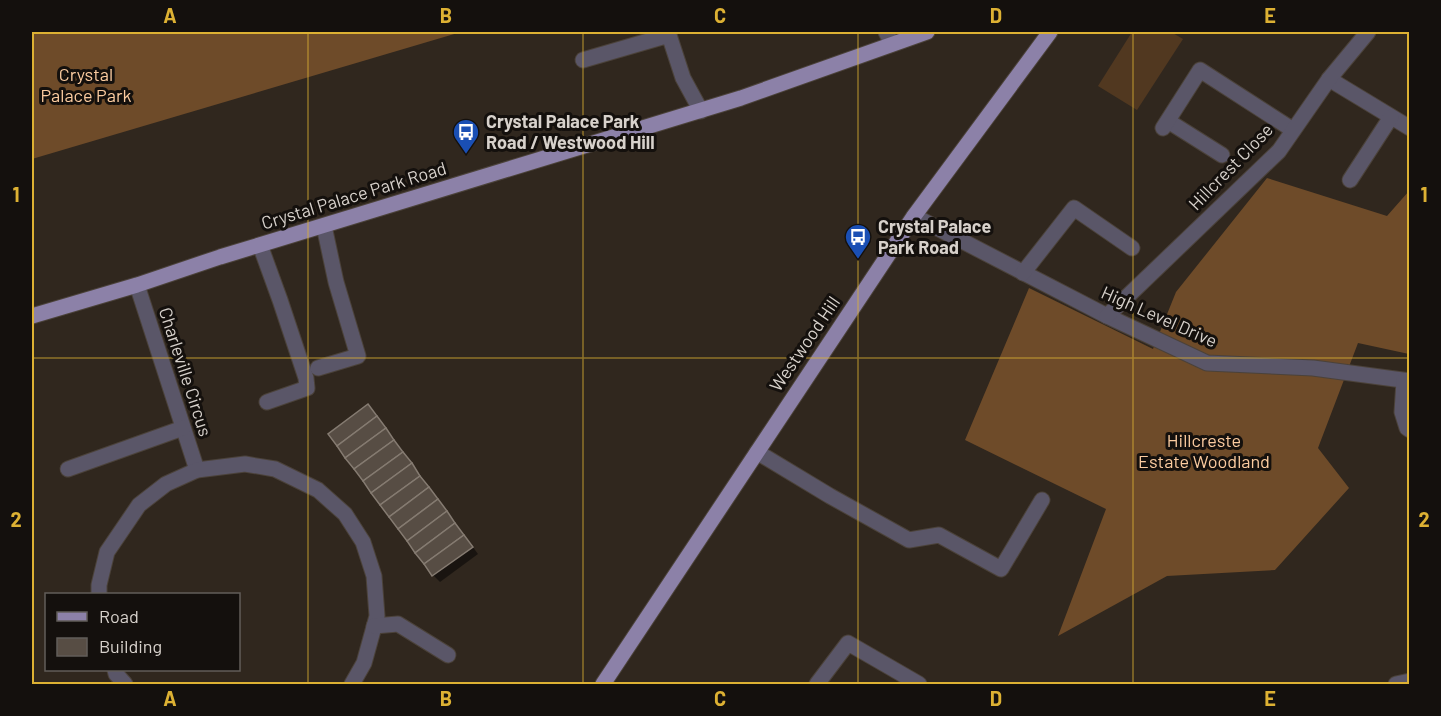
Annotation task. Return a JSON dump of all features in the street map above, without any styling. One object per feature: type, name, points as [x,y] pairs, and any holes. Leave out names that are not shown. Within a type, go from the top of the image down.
[{"type":"main road","name":"Crystal Palace Park Road","points":[[32,316],[701,111],[741,98],[889,38],[927,32]]},
{"type":"main road","name":"Westwood Hill","points":[[603,684],[914,216],[1044,33]]},
{"type":"street","name":"Hillcrest Close","points":[[1107,316],[1279,151],[1329,79],[1368,32]]},
{"type":"street","points":[[583,60],[669,35],[683,78],[701,111]]},
{"type":"street","points":[[1222,155],[1165,124],[1200,70],[1293,130]]},
{"type":"street","points":[[1329,79],[1410,128]]},
{"type":"street","points":[[1350,180],[1391,117]]},
{"type":"street","points":[[1023,273],[1074,208],[1132,248]]},
{"type":"street","name":"High Level Drive","points":[[914,216],[1107,316],[1207,363],[1313,368],[1407,381]]},
{"type":"street","points":[[318,368],[358,356],[336,282],[324,226]]},
{"type":"street","points":[[260,245],[306,378],[307,388],[267,402]]},
{"type":"street","name":"Charleville Circus","points":[[137,285],[196,470]]},
{"type":"street","points":[[1407,381],[1402,412],[1407,428],[1410,430]]},
{"type":"street","points":[[68,469],[183,428]]},
{"type":"street","points":[[757,452],[909,540],[939,535],[1001,569],[1042,500]]},
{"type":"street","points":[[99,593],[107,552],[139,505],[166,484],[196,470],[245,464],[275,469],[318,490],[345,514],[363,542],[374,576],[376,616],[364,663],[352,684]]},
{"type":"street","points":[[374,626],[398,624],[448,656]]},
{"type":"street","points":[[817,684],[848,643],[919,684]]},
{"type":"street","points":[[116,671],[125,684]]},
{"type":"street","points":[[1396,684],[1410,681]]},
{"type":"shaded area","points":[[1132,32],[1171,32],[1183,39],[1137,110],[1098,86]]},
{"type":"green space","name":"Crystal Palace Park","points":[[32,32],[461,32],[32,159]]},
{"type":"green space","name":"Hillcreste Estate Woodland","points":[[1267,178],[1387,216],[1409,191],[1409,354],[1358,343],[1318,448],[1349,488],[1275,570],[1167,576],[1058,636],[1106,509],[965,440],[1029,288],[1153,349],[1176,292]]},
{"type":"building","points":[[368,404],[377,416],[337,446],[328,434]]},
{"type":"building","points":[[377,416],[386,428],[345,458],[337,446]]},
{"type":"building","points":[[386,428],[394,440],[354,469],[345,458]]},
{"type":"building","points":[[394,440],[403,452],[363,481],[354,469]]},
{"type":"building","points":[[403,452],[412,463],[371,493],[363,481]]},
{"type":"building","points":[[412,463],[420,476],[380,505],[371,493]]},
{"type":"building","points":[[420,476],[429,487],[389,517],[380,505]]},
{"type":"building","points":[[429,487],[438,499],[398,529],[389,517]]},
{"type":"building","points":[[438,499],[447,511],[407,541],[398,529]]},
{"type":"building","points":[[447,511],[455,523],[415,553],[407,541]]},
{"type":"building","points":[[455,523],[464,535],[424,564],[415,553]]},
{"type":"building","points":[[464,535],[473,547],[432,576],[424,564]]},
{"type":"place","name":"Crystal Palace Park Road / Westwood Hill","points":[[466,155]]},
{"type":"place","name":"Crystal Palace Park Road","points":[[858,260]]}]
